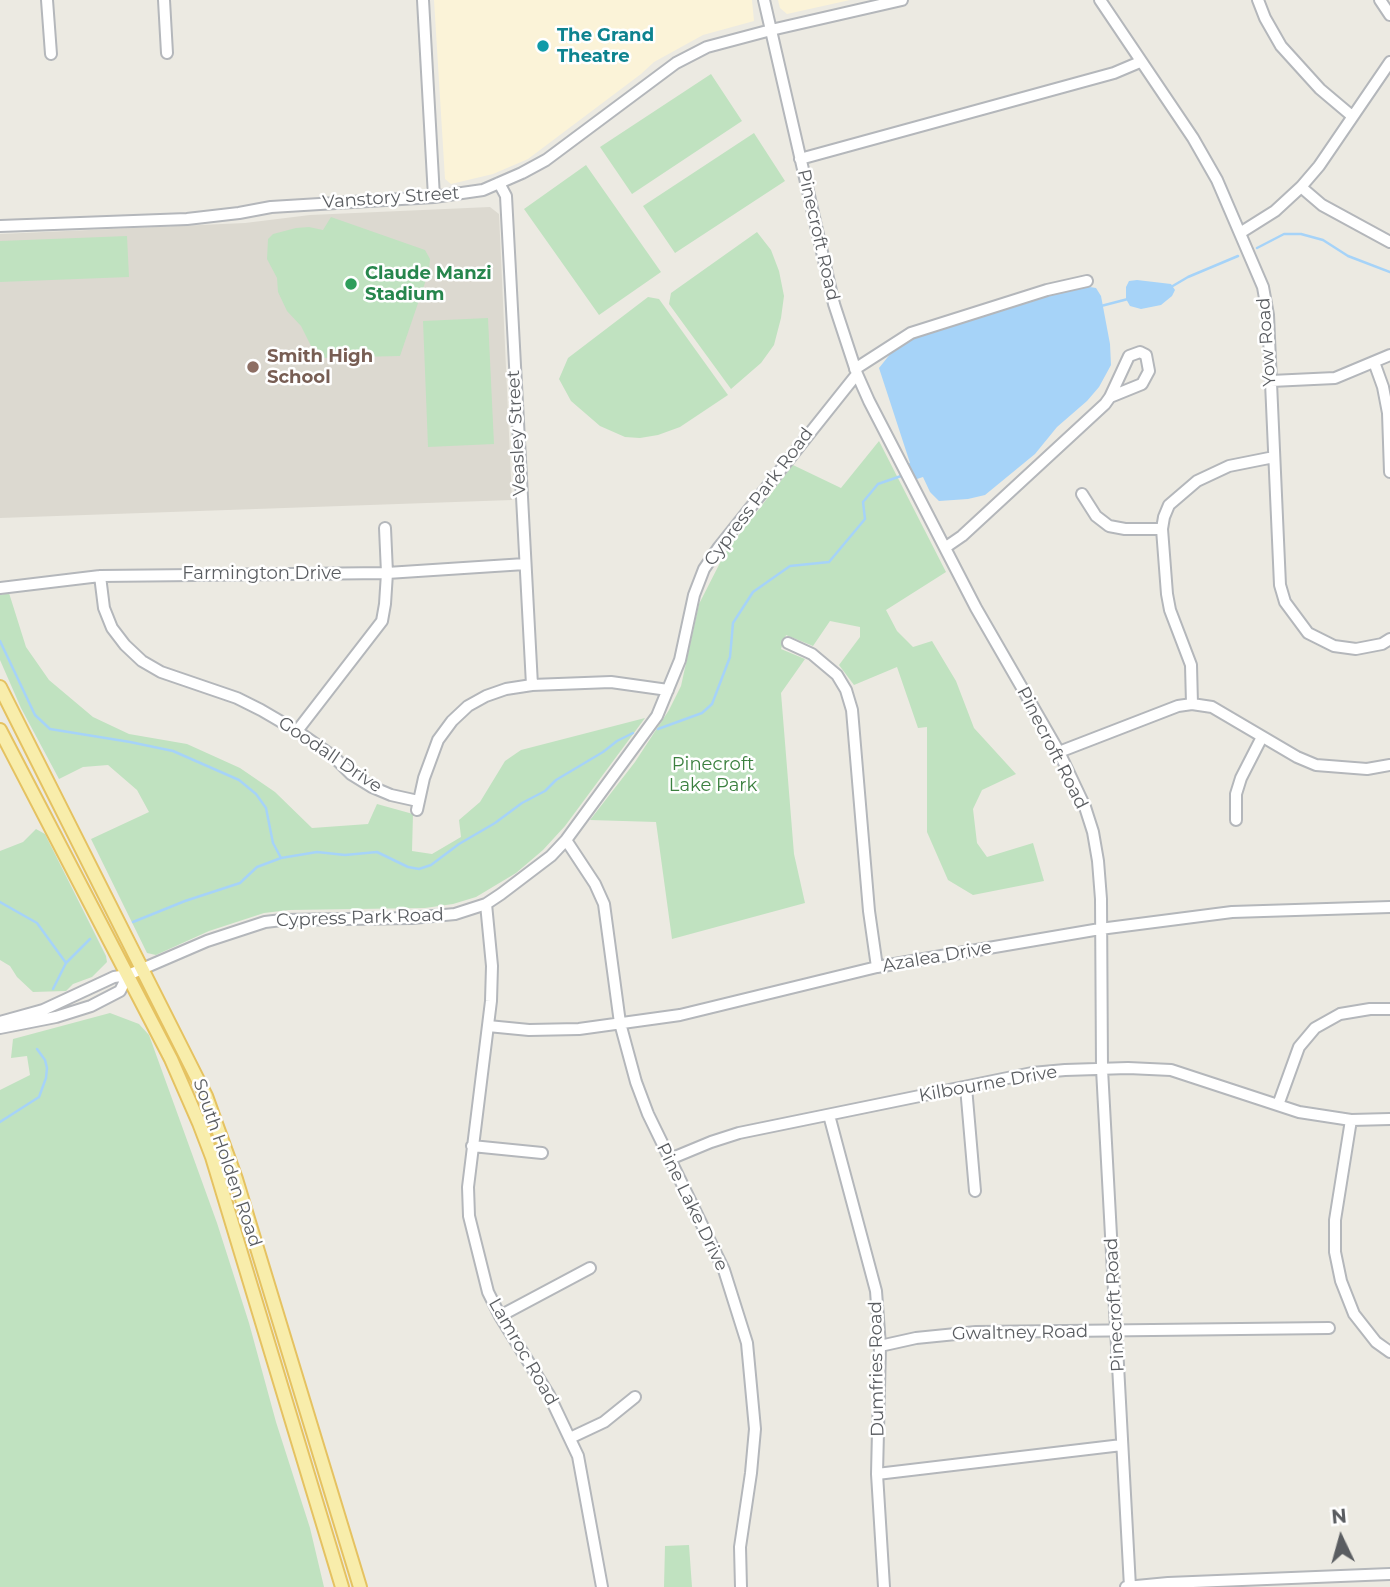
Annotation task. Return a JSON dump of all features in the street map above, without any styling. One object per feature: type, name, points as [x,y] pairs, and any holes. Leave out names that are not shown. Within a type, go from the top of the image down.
[{"type":"main road","name":"South Holden Road","points":[[0,687],[193,1067],[221,1134],[360,1587]]},
{"type":"main road","name":"South Holden Road","points":[[0,730],[171,1059],[212,1157],[342,1587]]},
{"type":"street","points":[[47,0],[51,54]]},
{"type":"street","points":[[164,0],[167,53]]},
{"type":"street","points":[[423,0],[434,197]]},
{"type":"street","name":"Pinecroft Road","points":[[764,0],[834,304],[856,371],[976,608],[1059,752],[1085,807],[1093,832],[1098,861],[1102,1069],[1129,1587]]},
{"type":"street","name":"Vanstory Street","points":[[0,226],[187,219],[282,206],[434,197],[483,190],[546,160],[676,63],[707,47],[902,0]]},
{"type":"street","name":"Yow Road","points":[[1100,0],[1193,138],[1217,180],[1263,287],[1268,315],[1280,585],[1285,602],[1308,633],[1334,646],[1356,649],[1382,644],[1390,639]]},
{"type":"street","points":[[1258,0],[1281,46],[1320,89],[1352,116]]},
{"type":"street","points":[[1380,0],[1390,15]]},
{"type":"street","points":[[800,159],[1114,73],[1140,62]]},
{"type":"street","points":[[1240,233],[1275,211],[1301,187],[1319,166],[1390,62]]},
{"type":"street","name":"Veasley Street","points":[[499,183],[506,196],[532,685]]},
{"type":"street","points":[[1301,187],[1322,205],[1390,242]]},
{"type":"street","name":"Cypress Park Road","points":[[0,1022],[43,1010],[114,977],[128,975],[207,941],[265,922],[417,918],[455,914],[486,904],[551,856],[566,840],[657,716],[680,660],[694,595],[704,569],[856,371],[911,333],[1047,290],[1087,281]]},
{"type":"street","points":[[946,547],[962,536],[1110,397],[1142,384],[1149,370],[1146,355],[1135,353],[1124,363],[1110,397]]},
{"type":"street","points":[[1271,382],[1335,378],[1390,355]]},
{"type":"street","points":[[1374,362],[1388,413],[1390,472]]},
{"type":"street","points":[[1192,704],[1191,665],[1170,610],[1167,594],[1162,529],[1169,505],[1197,481],[1229,466],[1274,457]]},
{"type":"street","points":[[1082,494],[1096,516],[1109,526],[1162,529]]},
{"type":"street","points":[[297,731],[382,621],[387,573],[385,528]]},
{"type":"street","name":"Farmington Drive","points":[[0,589],[100,576],[387,573],[525,564]]},
{"type":"street","name":"Goodall Drive","points":[[100,576],[104,608],[112,628],[142,661],[161,672],[237,698],[297,731],[334,757],[351,774],[372,787],[417,806],[424,778],[439,740],[452,721],[468,706],[486,695],[532,685]]},
{"type":"street","points":[[788,643],[812,654],[837,675],[846,690],[852,710],[863,849],[877,967]]},
{"type":"street","points":[[532,685],[611,682],[668,690]]},
{"type":"street","points":[[1059,752],[1178,706],[1192,704],[1212,707],[1297,757],[1316,765],[1367,769],[1390,765]]},
{"type":"street","points":[[1236,820],[1236,794],[1241,778],[1262,737]]},
{"type":"street","name":"Pine Lake Drive","points":[[566,840],[595,884],[604,904],[620,1023],[648,1114],[724,1270],[747,1343],[755,1429],[740,1547],[741,1587]]},
{"type":"street","name":"Lamroc Road","points":[[486,904],[492,966],[488,1026],[468,1187],[469,1216],[488,1292],[549,1395],[570,1438],[583,1475],[602,1587]]},
{"type":"street","name":"Azalea Drive","points":[[488,1026],[530,1030],[579,1030],[680,1015],[877,967],[1100,929],[1232,912],[1390,907]]},
{"type":"street","points":[[0,1028],[56,1017],[91,1006],[120,991],[128,975]]},
{"type":"street","points":[[1278,1105],[1298,1047],[1315,1028],[1340,1014],[1390,1009]]},
{"type":"street","name":"Kilbourne Drive","points":[[670,1159],[723,1137],[1032,1073],[1102,1069],[1171,1070],[1299,1112],[1351,1120],[1390,1119]]},
{"type":"street","points":[[966,1087],[975,1191]]},
{"type":"street","name":"Dumfries Road","points":[[830,1115],[876,1291],[880,1346],[877,1474],[884,1587]]},
{"type":"street","points":[[1351,1120],[1335,1220],[1335,1252],[1341,1281],[1354,1314],[1376,1342],[1390,1352]]},
{"type":"street","points":[[472,1146],[542,1153]]},
{"type":"street","points":[[500,1316],[590,1268]]},
{"type":"street","name":"Gwaltney Road","points":[[880,1346],[916,1338],[976,1332],[1329,1328]]},
{"type":"street","points":[[570,1438],[604,1422],[635,1397]]},
{"type":"street","points":[[877,1474],[1122,1445]]},
{"type":"street","points":[[1129,1587],[1390,1574]]},
{"type":"shaded area","points":[[434,0],[752,0],[754,21],[703,35],[654,62],[528,159],[493,174],[451,184],[445,179]]},
{"type":"shaded area","points":[[778,0],[850,0],[787,14],[780,8]]},
{"type":"shaded area","name":"Smith High School","points":[[490,207],[499,214],[512,500],[0,518],[0,234],[245,223],[310,215]]},
{"type":"green space","points":[[711,74],[742,121],[632,194],[600,147]]},
{"type":"green space","points":[[754,133],[785,181],[675,253],[643,206]]},
{"type":"green space","points":[[586,165],[661,272],[599,315],[524,209]]},
{"type":"green space","name":"Claude Manzi Stadium","points":[[331,217],[425,250],[430,259],[429,271],[400,356],[317,358],[301,326],[287,311],[278,292],[277,278],[267,259],[268,239],[273,234],[296,228],[323,230]]},
{"type":"green space","points":[[757,232],[771,250],[779,271],[784,296],[781,318],[774,345],[761,363],[731,389],[669,304],[671,293]]},
{"type":"green space","points":[[127,236],[129,277],[0,282],[0,241]]},
{"type":"green space","points":[[648,297],[659,299],[728,395],[680,427],[658,435],[625,437],[600,426],[571,401],[559,379],[568,358]]},
{"type":"green space","points":[[488,318],[494,444],[428,447],[423,321]]},
{"type":"green space","name":"Pinecroft Lake Park","points":[[879,441],[946,572],[886,610],[897,631],[913,647],[932,641],[956,681],[974,728],[1016,774],[982,790],[973,809],[977,843],[987,857],[1033,843],[1044,881],[973,895],[948,880],[927,832],[927,727],[918,728],[897,667],[854,685],[839,665],[860,637],[860,627],[830,621],[813,646],[786,635],[781,649],[805,659],[781,693],[794,854],[805,903],[672,939],[656,822],[590,820],[635,762],[669,710],[681,686],[699,604],[725,553],[793,465],[841,488]]},
{"type":"green space","points":[[9,593],[26,647],[49,680],[93,717],[129,734],[187,744],[240,768],[275,792],[312,828],[368,824],[377,804],[413,814],[412,851],[432,854],[461,837],[459,820],[480,802],[505,761],[521,750],[645,718],[565,826],[543,850],[516,873],[476,897],[425,908],[289,910],[264,913],[209,931],[156,955],[147,953],[91,839],[149,812],[137,790],[108,765],[83,767],[59,779],[21,708],[0,660],[0,595]]},
{"type":"green space","points":[[36,829],[45,834],[106,956],[107,962],[92,977],[73,984],[66,991],[33,992],[10,966],[0,960],[0,851],[23,842]]},
{"type":"green space","points":[[110,1013],[139,1024],[149,1035],[217,1223],[249,1323],[276,1422],[310,1528],[324,1587],[0,1587],[0,1090],[30,1075],[27,1056],[11,1058],[13,1039]]},
{"type":"green space","points":[[689,1545],[692,1587],[664,1587],[665,1546]]},
{"type":"water","points":[[1129,281],[1171,284],[1175,290],[1161,305],[1141,309],[1130,306],[1126,299]]},
{"type":"water","points":[[1084,286],[1096,288],[1101,296],[1111,365],[1099,387],[1087,401],[1057,427],[1035,454],[985,495],[939,501],[930,492],[923,477],[905,483],[896,467],[910,463],[879,368],[895,348],[928,332],[1063,290]]},
{"type":"waterway","points":[[1257,248],[1284,234],[1301,234],[1323,240],[1348,256],[1390,272]]},
{"type":"waterway","points":[[1171,287],[1238,256]]},
{"type":"waterway","points":[[1101,306],[1128,299]]},
{"type":"waterway","points":[[658,729],[702,713],[712,704],[730,657],[733,623],[753,592],[790,566],[829,562],[865,519],[863,502],[878,484],[901,476]]},
{"type":"waterway","points":[[0,641],[35,715],[50,729],[173,751],[239,780],[256,794],[266,808],[273,843],[281,858]]},
{"type":"waterway","points":[[133,922],[240,883],[257,867],[281,858],[317,852],[345,855],[377,852],[408,867],[419,869],[431,865],[522,803],[545,791],[556,780],[633,733]]},
{"type":"waterway","points":[[0,902],[37,923],[66,963]]},
{"type":"waterway","points":[[53,989],[66,963],[90,939]]},
{"type":"waterway","points":[[0,1122],[39,1097],[47,1068],[37,1049]]},
{"type":"place","name":"The Grand Theatre","points":[[543,46]]},
{"type":"place","name":"Claude Manzi Stadium","points":[[351,284]]},
{"type":"place","name":"Smith High School","points":[[253,367]]}]
